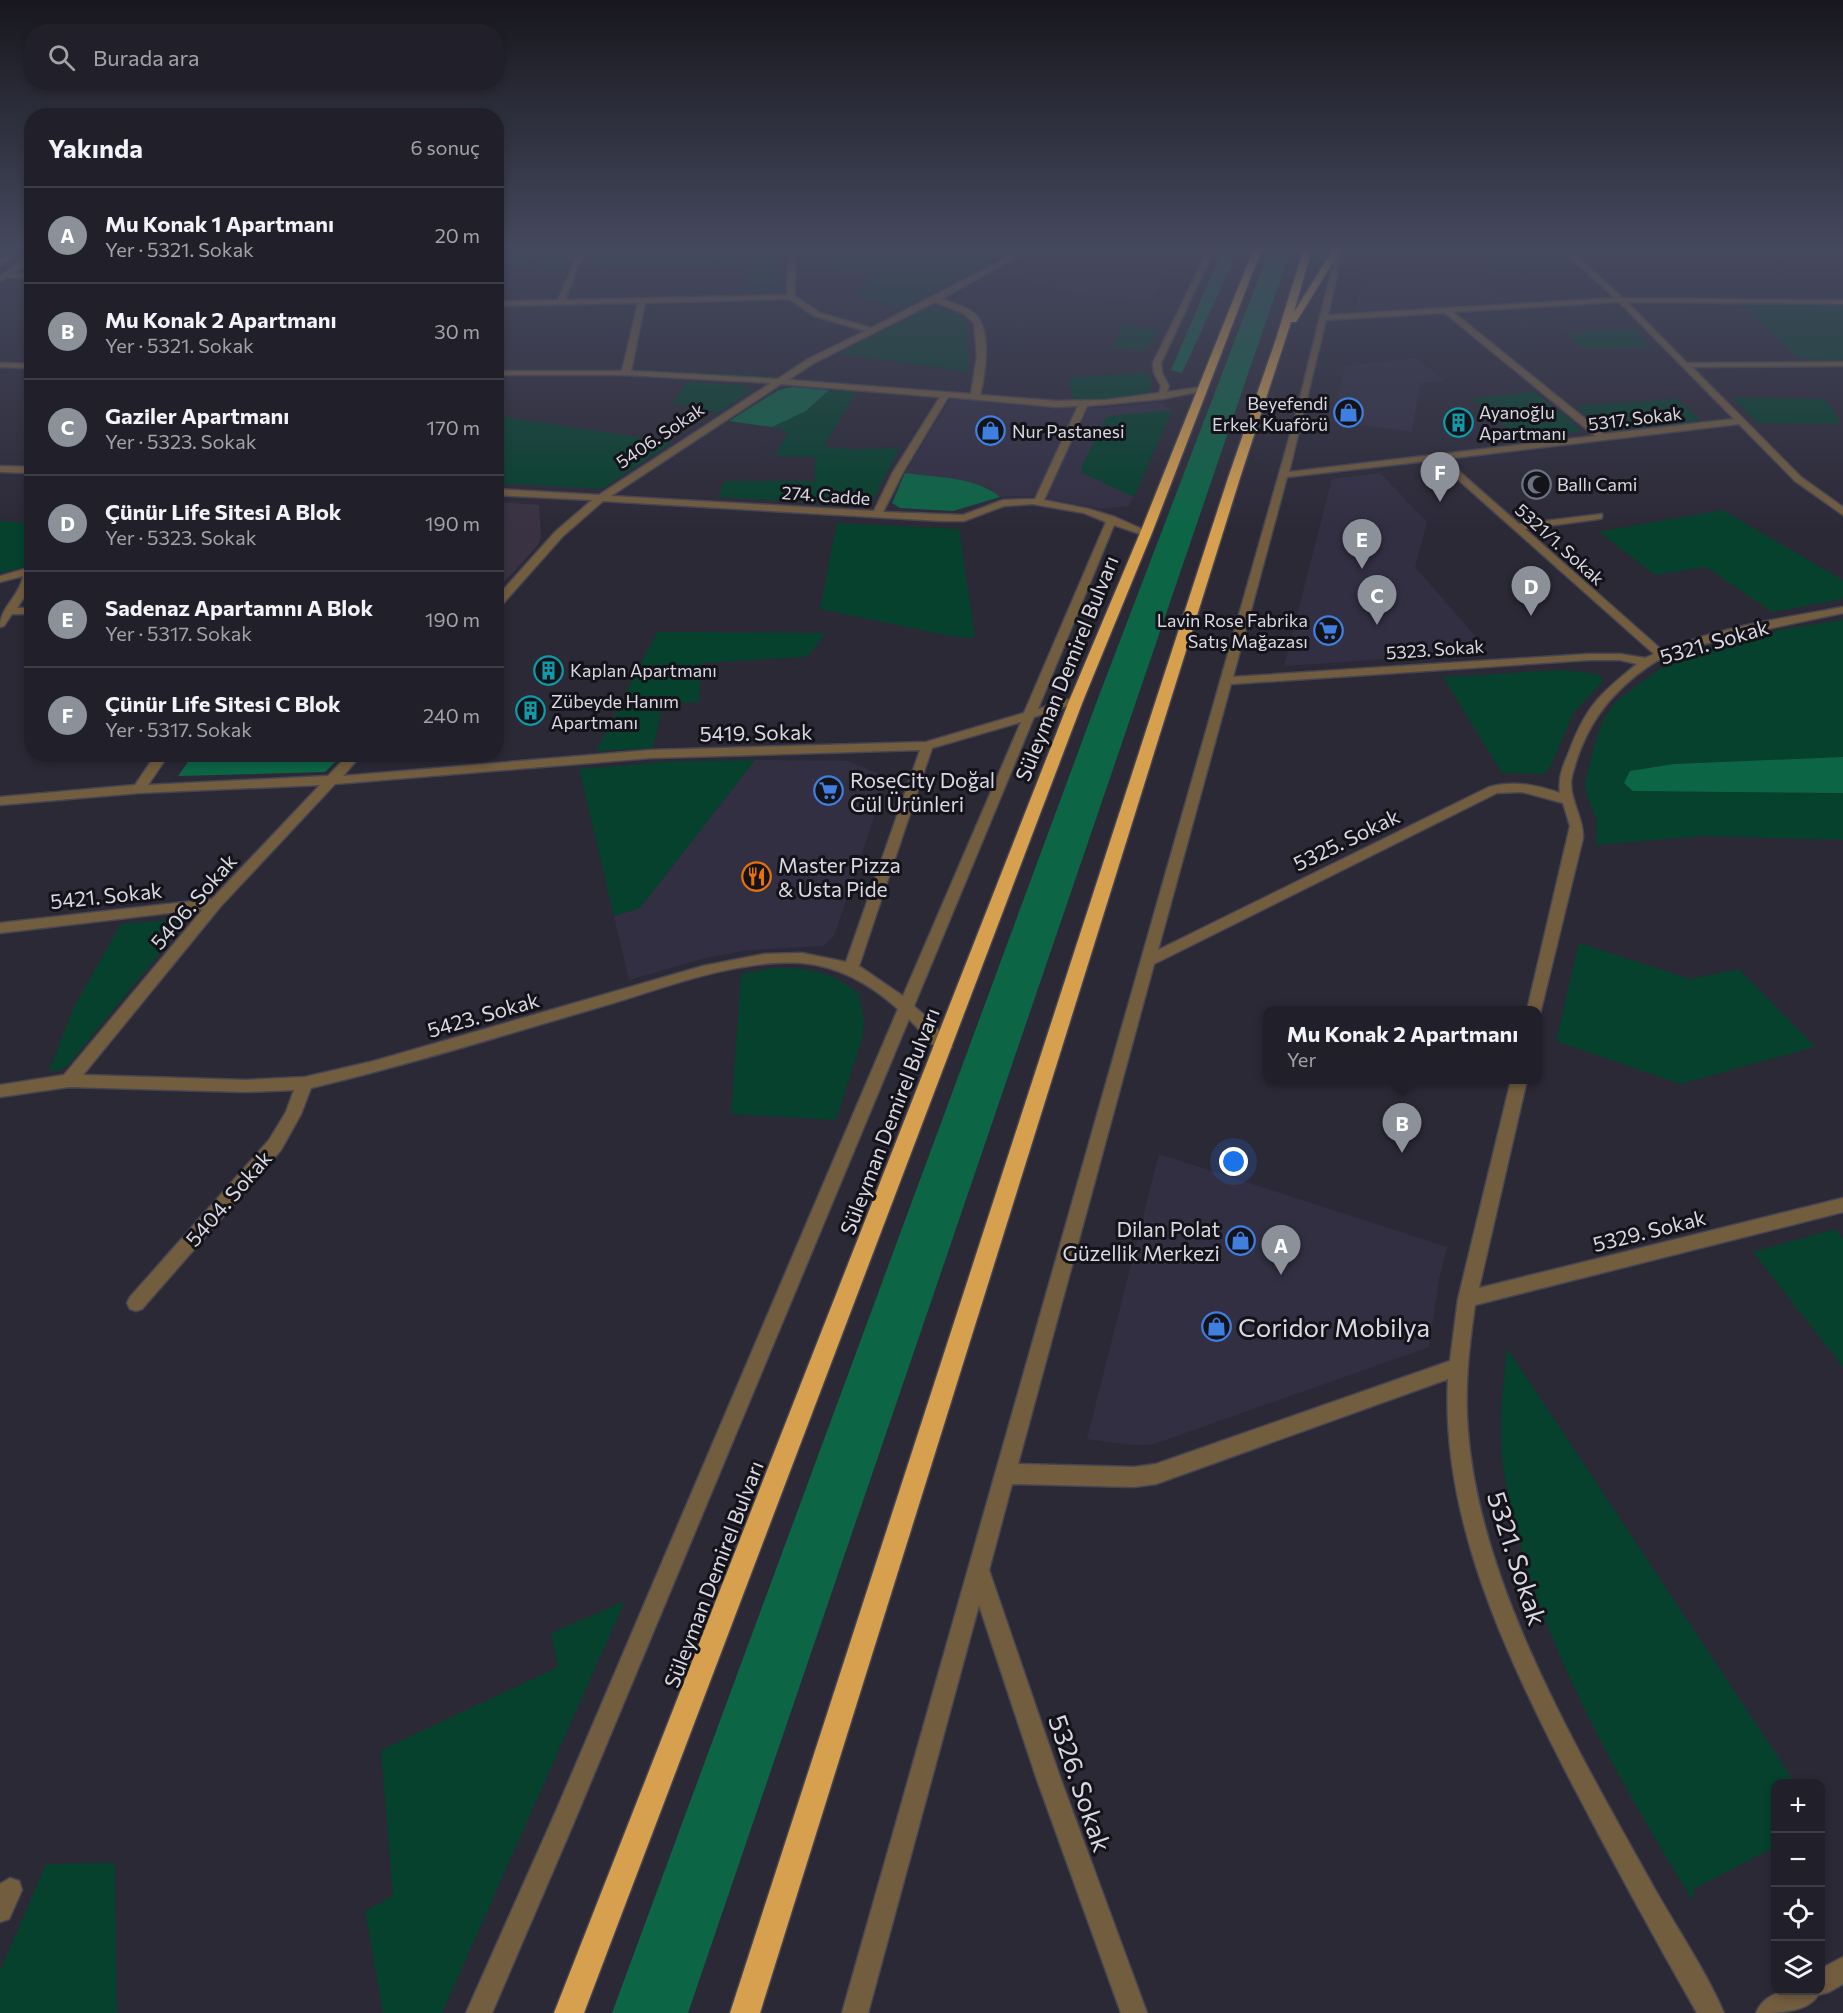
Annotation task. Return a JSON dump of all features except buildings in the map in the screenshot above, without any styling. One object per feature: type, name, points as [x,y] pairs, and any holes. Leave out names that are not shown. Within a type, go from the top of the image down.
[{"type":"highway","name":"Süleyman Demirel Bulvarı","points":[[569,2013],[1076,701],[1222,342]]},
{"type":"highway","points":[[745,2013],[1234,478],[1280,342]]},
{"type":"street","points":[[627,369],[633,342]]},
{"type":"street","name":"5406. Sokak","points":[[504,595],[559,534],[601,498],[778,381],[848,342]]},
{"type":"street","points":[[975,397],[981,376],[980,342]]},
{"type":"street","points":[[1162,396],[1165,386],[1157,370],[1157,363],[1167,342]]},
{"type":"street","points":[[855,2013],[1226,681],[1318,342]]},
{"type":"street","points":[[1485,342],[1603,438]]},
{"type":"street","points":[[1662,342],[1798,479],[1843,512]]},
{"type":"street","points":[[1684,365],[1843,364]]},
{"type":"street","points":[[0,365],[24,366]]},
{"type":"street","points":[[504,373],[704,368],[788,375]]},
{"type":"street","points":[[627,369],[1083,405],[1203,390]]},
{"type":"street","points":[[877,515],[903,463],[945,395]]},
{"type":"street","points":[[1038,502],[1083,405]]},
{"type":"street","name":"5317. Sokak","points":[[1283,475],[1741,422]]},
{"type":"street","name":"5321/1. Sokak","points":[[1438,458],[1660,654]]},
{"type":"street","points":[[0,469],[24,470]]},
{"type":"street","name":"274. Cadde","points":[[504,492],[877,515],[964,518],[1003,503],[1038,502],[1077,508],[1146,533]]},
{"type":"street","points":[[1516,527],[1599,516]]},
{"type":"street","points":[[479,2013],[569,1808],[1112,519]]},
{"type":"street","points":[[0,579],[24,572]]},
{"type":"street","points":[[0,624],[24,589]]},
{"type":"street","name":"5321. Sokak","points":[[1536,1006],[1576,838],[1577,826],[1565,778],[1590,713],[1605,696],[1646,662],[1660,654],[1727,634],[1843,610]]},
{"type":"street","points":[[9,611],[24,611]]},
{"type":"street","name":"5323. Sokak","points":[[1226,681],[1589,657],[1620,657],[1646,662]]},
{"type":"street","name":"5419. Sokak","points":[[0,801],[139,789],[405,776],[619,756],[927,746],[1076,701]]},
{"type":"street","points":[[851,968],[927,746]]},
{"type":"street","points":[[139,789],[158,762]]},
{"type":"street","name":"5406. Sokak","points":[[69,1081],[216,903],[348,762]]},
{"type":"street","name":"5325. Sokak","points":[[1148,961],[1493,790],[1512,786],[1522,787],[1569,800]]},
{"type":"street","name":"5421. Sokak","points":[[0,928],[216,903]]},
{"type":"street","name":"5423. Sokak","points":[[0,1090],[69,1081],[246,1086],[305,1083],[374,1067],[732,964],[764,959],[802,958],[851,968],[888,991],[926,1025],[944,1047]]},
{"type":"street","name":"5404. Sokak","points":[[136,1304],[275,1144],[293,1114],[305,1083]]},
{"type":"street","name":"5321. Sokak","points":[[1518,1084],[1467,1299],[1458,1367],[1457,1412],[1460,1452],[1476,1531],[1490,1575],[1530,1672],[1558,1732],[1633,1876],[1711,2013]]},
{"type":"street","name":"5329. Sokak","points":[[1467,1299],[1843,1205]]},
{"type":"street","points":[[1005,1474],[1134,1477],[1156,1474],[1458,1367]]},
{"type":"street","name":"5326. Sokak","points":[[978,1569],[1048,1777],[1134,2013]]},
{"type":"street","points":[[1825,1981],[1843,1970]]},
{"type":"street","points":[[1768,2013],[1799,1995]]},
{"type":"shaded area","points":[[1414,358],[1445,380],[1420,384],[1412,432],[1333,421],[1345,366]]},
{"type":"shaded area","points":[[950,399],[1065,408],[1102,408],[1158,402],[1172,410],[1129,506],[1101,509],[1036,496],[1000,497],[987,487],[973,483],[905,473]]},
{"type":"shaded area","points":[[1380,473],[1427,522],[1415,567],[1489,652],[1284,666],[1332,479]]},
{"type":"shaded area","points":[[504,503],[539,505],[541,537],[538,545],[504,582]]},
{"type":"shaded area","points":[[755,760],[848,761],[883,776],[886,782],[834,936],[823,946],[749,950],[705,958],[629,980],[614,916],[640,908]]},
{"type":"shaded area","points":[[1159,1154],[1447,1247],[1439,1279],[1429,1347],[1151,1445],[1087,1439]]},
{"type":"green space","points":[[861,342],[967,342],[968,372],[839,353]]},
{"type":"green space","points":[[1115,342],[1151,342],[1147,350],[1112,348]]},
{"type":"green space","points":[[1183,342],[1196,342],[1182,373],[1171,370]]},
{"type":"green space","points":[[1234,342],[1259,342],[688,2013],[612,2013],[1097,701]]},
{"type":"green space","points":[[1576,342],[1646,342],[1651,347],[1584,349]]},
{"type":"green space","points":[[1781,342],[1843,342],[1843,360],[1799,359]]},
{"type":"green space","points":[[634,369],[777,376],[774,378],[632,371]]},
{"type":"green space","points":[[1147,373],[1152,383],[1149,391],[1132,397],[1112,399],[1074,400],[1068,378]]},
{"type":"green space","points":[[686,382],[741,385],[753,390],[718,413],[673,403]]},
{"type":"green space","points":[[792,387],[829,390],[806,411],[772,427],[729,421],[779,390]]},
{"type":"green space","points":[[829,390],[856,392],[824,446],[857,450],[900,447],[870,506],[718,497],[724,481],[815,481],[815,457],[775,456],[788,432],[772,427],[806,411]]},
{"type":"green space","points":[[1534,391],[1580,429],[1578,432],[1521,439],[1471,399]]},
{"type":"green space","points":[[1732,397],[1825,399],[1842,424],[1757,423]]},
{"type":"green space","points":[[1678,399],[1701,421],[1608,431],[1602,429],[1576,406]]},
{"type":"green space","points":[[1172,410],[1134,497],[1082,473],[1081,468],[1105,419],[1110,416]]},
{"type":"green space","points":[[504,417],[673,442],[602,489],[504,483]]},
{"type":"green space","points":[[905,473],[968,481],[1000,497],[953,511],[900,508],[892,503]]},
{"type":"green space","points":[[1722,510],[1843,580],[1843,599],[1772,612],[1706,567],[1655,575],[1599,532]]},
{"type":"green space","points":[[0,521],[24,523],[24,567],[0,573]]},
{"type":"green space","points":[[837,523],[959,529],[975,638],[955,637],[820,609]]},
{"type":"green space","points":[[1843,620],[1843,757],[1674,764],[1633,791],[1843,793],[1843,840],[1703,836],[1596,845],[1597,821],[1586,793],[1585,783],[1597,735],[1616,701],[1680,657],[1785,629]]},
{"type":"green space","points":[[657,632],[826,633],[807,657],[701,663],[699,702],[663,704],[653,748],[596,751]]},
{"type":"green space","points":[[1563,670],[1598,674],[1603,681],[1574,712],[1549,769],[1543,774],[1502,773],[1443,677]]},
{"type":"green space","points":[[1843,757],[1843,793],[1633,791],[1624,783],[1630,771],[1674,764]]},
{"type":"green space","points":[[755,760],[640,908],[614,916],[579,769],[667,762]]},
{"type":"green space","points":[[188,762],[335,762],[325,772],[178,776]]},
{"type":"green space","points":[[183,919],[184,924],[68,1065],[60,1070],[49,1071],[74,1007],[121,924]]},
{"type":"green space","points":[[1579,943],[1690,979],[1739,969],[1815,1047],[1680,1084],[1556,1041]]},
{"type":"green space","points":[[775,968],[819,972],[839,980],[859,994],[864,1021],[863,1035],[836,1120],[731,1114],[741,974]]},
{"type":"green space","points":[[1835,1229],[1843,1238],[1843,1367],[1753,1252]]},
{"type":"green space","points":[[1507,1348],[1792,1779],[1771,1779],[1771,1849],[1694,1889],[1693,1901],[1604,1747],[1552,1636],[1531,1580],[1514,1523],[1503,1466],[1501,1422]]},
{"type":"green space","points":[[625,1601],[442,2013],[383,2013],[365,1911],[393,1896],[381,1750],[558,1667],[551,1633]]},
{"type":"green space","points":[[115,1863],[117,2013],[0,2013],[0,1971],[46,1864]]},
{"type":"place","name":"Beyefendi Erkek Kuaförü","points":[[1349,413]]},
{"type":"place","name":"Ayanoğlu Apartmanı","points":[[1458,422]]},
{"type":"place","name":"Nur Pastanesi","points":[[991,431]]},
{"type":"place","name":"Ballı Cami","points":[[1536,484]]},
{"type":"place","name":"Çünür Life Sitesi C Blok","points":[[1440,502]]},
{"type":"place","name":"Sadenaz Apartamnı A Blok","points":[[1362,569]]},
{"type":"place","name":"Çünür Life Sitesi A Blok","points":[[1531,616]]},
{"type":"place","name":"Gaziler Apartmanı","points":[[1377,625]]},
{"type":"place","name":"Lavin Rose Fabrika Satış Mağazası","points":[[1329,630]]},
{"type":"place","name":"Kaplan Apartmanı","points":[[549,670]]},
{"type":"place","name":"Zübeyde Hanım Apartmanı","points":[[530,711]]},
{"type":"place","name":"RoseCity Doğal Gül Ürünleri","points":[[829,791]]},
{"type":"place","name":"Master Pizza & Usta Pide","points":[[757,876]]},
{"type":"place","name":"Mu Konak 2 Apartmanı","points":[[1402,1153]]},
{"type":"place","name":"Dilan Polat Güzellik Merkezi","points":[[1241,1240]]},
{"type":"place","name":"Mu Konak 1 Apartmanı","points":[[1281,1275]]},
{"type":"place","name":"Coridor Mobilya","points":[[1217,1326]]}]
